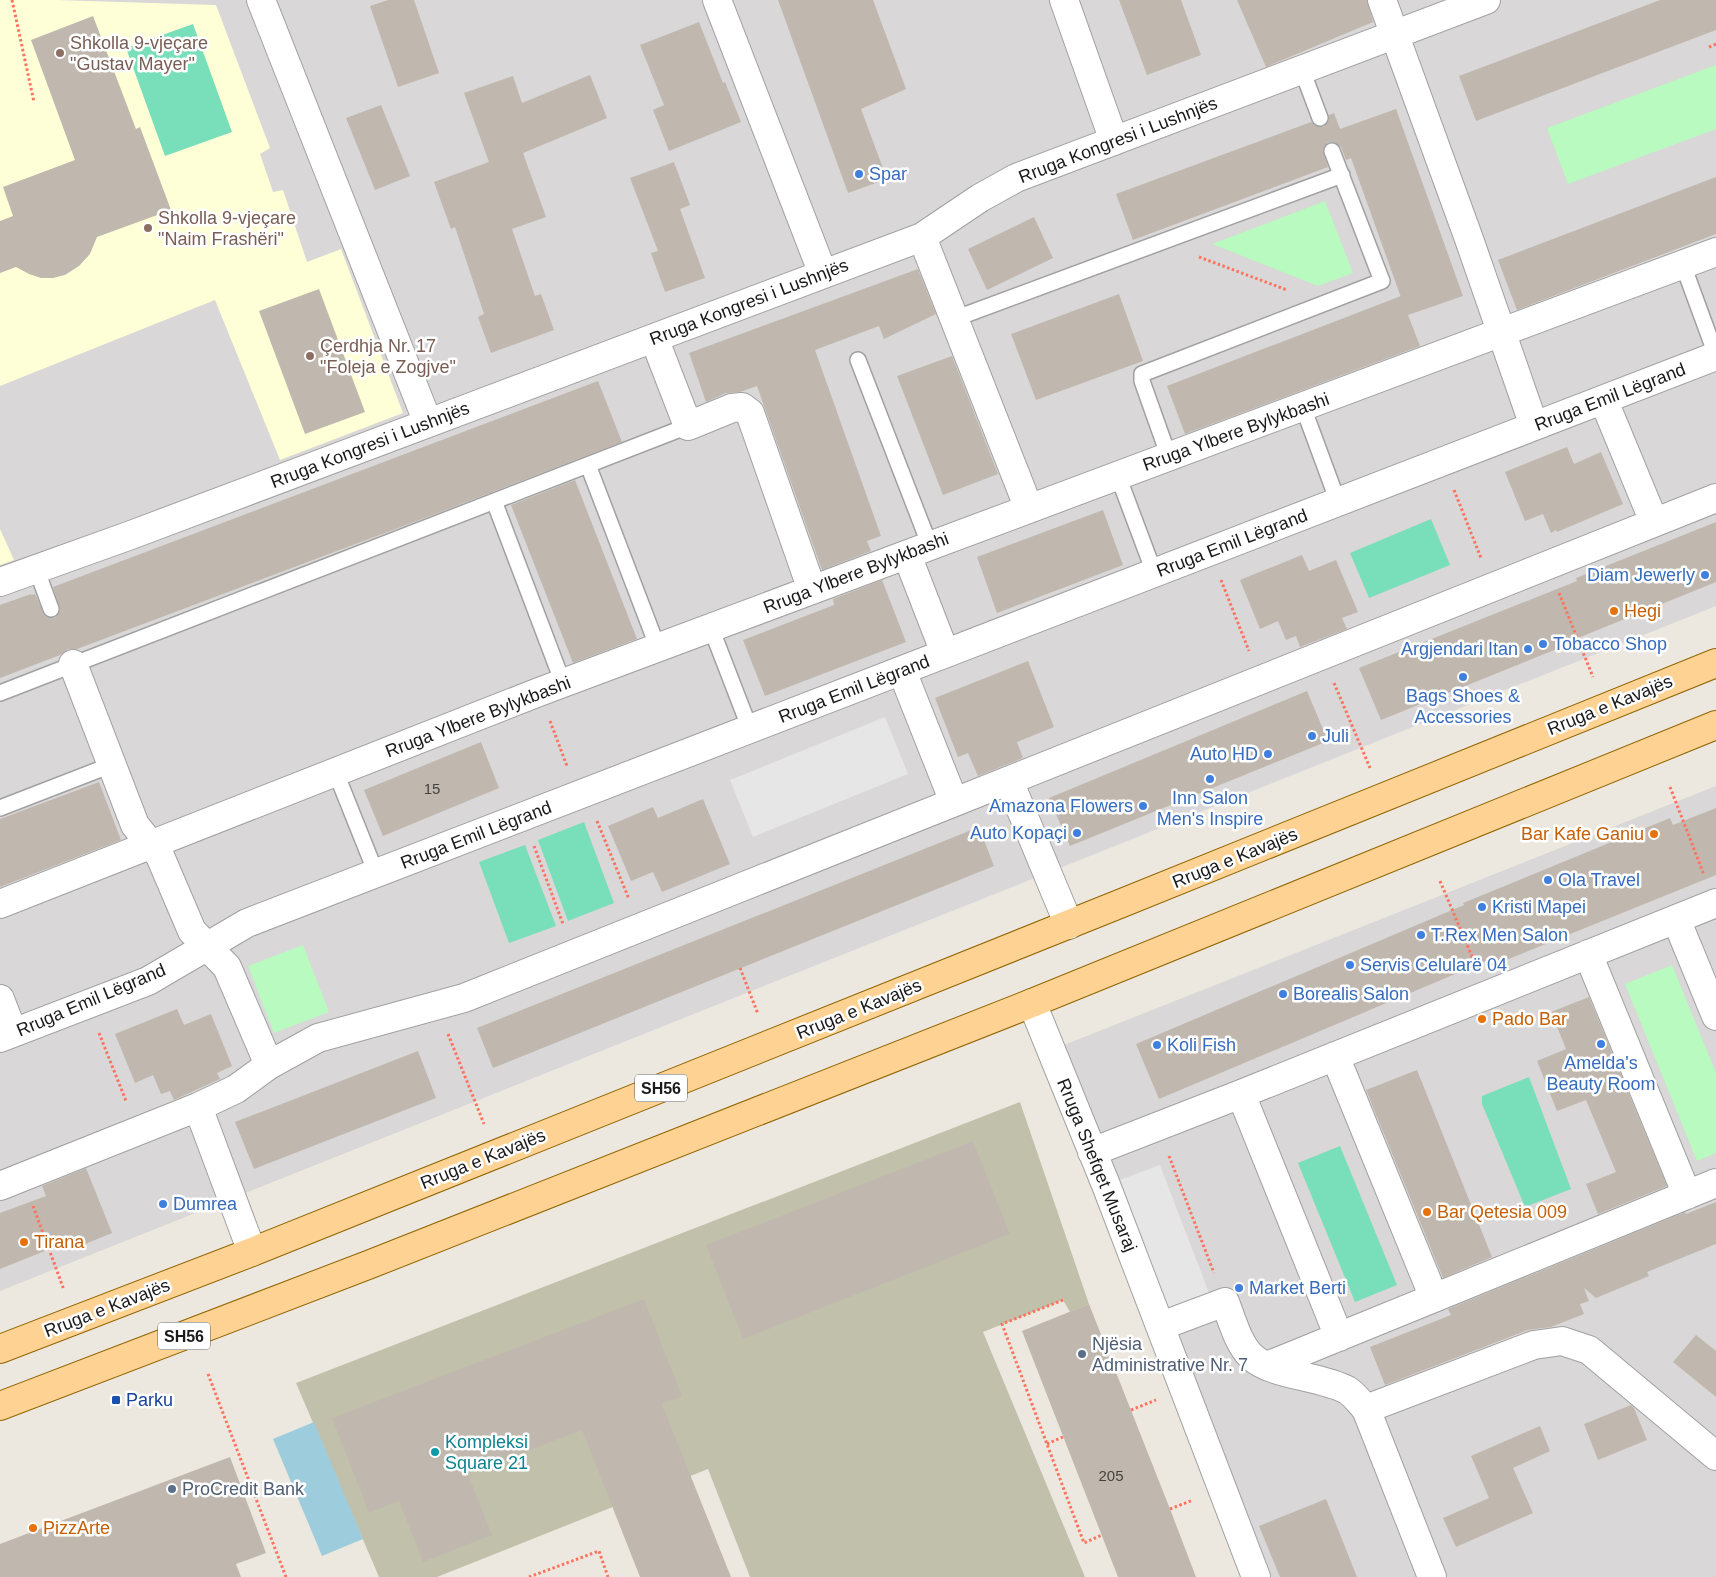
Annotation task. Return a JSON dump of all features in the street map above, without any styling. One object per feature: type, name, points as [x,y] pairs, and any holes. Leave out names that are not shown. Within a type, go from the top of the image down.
[{"type":"main road","name":"Rruga e Kavajës","points":[[0,1349],[252,1252],[1716,663]]},
{"type":"main road","points":[[1032,1003],[1716,725]]},
{"type":"main road","name":"SH56","points":[[0,1406],[377,1262],[1032,1003]]},
{"type":"street","points":[[261,0],[428,423]]},
{"type":"street","points":[[717,0],[823,274]]},
{"type":"street","points":[[1064,0],[1114,141]]},
{"type":"street","points":[[1382,0],[1534,426]]},
{"type":"street","name":"Rruga Kongresi i Lushnjës","points":[[0,582],[131,535],[922,237],[980,198],[1016,178],[1486,0]]},
{"type":"street","points":[[922,237],[1028,508]]},
{"type":"street","name":"Rruga Ylbere Bylykbashi","points":[[0,904],[551,688],[1028,508],[1683,266],[1716,252]]},
{"type":"street","points":[[654,338],[688,426],[732,408],[742,407],[750,413],[812,590]]},
{"type":"street","name":"Rruga Emil Lëgrand","points":[[7,1036],[148,981],[247,923],[1604,400],[1716,355]]},
{"type":"street","points":[[1604,400],[1654,522]]},
{"type":"street","points":[[11,1181],[198,1107],[236,1090],[269,1065],[318,1038],[464,998],[1716,498]]},
{"type":"street","points":[[918,550],[945,653]]},
{"type":"street","points":[[70,658],[135,825],[160,856],[192,931],[227,966],[269,1065]]},
{"type":"street","points":[[902,671],[954,802]]},
{"type":"street","points":[[1009,781],[1069,924]]},
{"type":"street","points":[[1092,1152],[1716,903]]},
{"type":"street","points":[[1676,919],[1716,1016]]},
{"type":"street","points":[[1588,954],[1687,1195]]},
{"type":"street","points":[[0,999],[7,1036]]},
{"type":"street","name":"Rruga Shefqet Musaraj","points":[[1032,1003],[1161,1326],[1256,1577]]},
{"type":"street","points":[[1335,1056],[1434,1298]]},
{"type":"street","points":[[1241,1094],[1339,1336]]},
{"type":"street","points":[[198,1107],[252,1252]]},
{"type":"street","points":[[1267,1366],[1716,1183]]},
{"type":"street","points":[[1161,1326],[1225,1302],[1242,1343],[1252,1357],[1267,1366],[1327,1381],[1349,1391],[1366,1409],[1432,1577]]},
{"type":"street","points":[[1366,1409],[1534,1345],[1562,1341],[1590,1350],[1716,1456]]},
{"type":"lane","points":[[1302,70],[1320,118]]},
{"type":"lane","points":[[1169,457],[1142,381],[1142,374],[1382,281],[1332,150]]},
{"type":"lane","points":[[954,320],[1342,175]]},
{"type":"lane","points":[[1683,266],[1716,355]]},
{"type":"lane","points":[[858,360],[918,550]]},
{"type":"lane","points":[[1303,407],[1338,502]]},
{"type":"lane","points":[[0,692],[70,658],[494,501],[688,426]]},
{"type":"lane","points":[[588,465],[658,648]]},
{"type":"lane","points":[[1118,476],[1154,572]]},
{"type":"lane","points":[[494,501],[551,688]]},
{"type":"lane","points":[[36,568],[51,608]]},
{"type":"lane","points":[[711,628],[750,729]]},
{"type":"lane","points":[[0,808],[111,765]]},
{"type":"lane","points":[[336,773],[376,873]]},
{"type":"path","points":[[12,0],[34,102]]},
{"type":"path","points":[[1709,46],[1716,44]]},
{"type":"path","points":[[1161,242],[1323,303]]},
{"type":"path","points":[[1443,461],[1492,587]]},
{"type":"path","points":[[1210,551],[1261,680]]},
{"type":"path","points":[[1548,565],[1593,677]]},
{"type":"path","points":[[1323,655],[1370,768]]},
{"type":"path","points":[[551,688],[582,794],[640,927]]},
{"type":"path","points":[[1670,787],[1716,903]]},
{"type":"path","points":[[523,817],[574,954]]},
{"type":"path","points":[[1440,882],[1488,995]]},
{"type":"path","points":[[740,968],[758,1014]]},
{"type":"path","points":[[88,1004],[138,1131]]},
{"type":"path","points":[[437,1005],[484,1124]]},
{"type":"path","points":[[1158,1126],[1225,1302]]},
{"type":"path","points":[[11,1181],[64,1290]]},
{"type":"path","points":[[1063,1300],[1002,1324],[1084,1543],[1102,1535]]},
{"type":"path","points":[[208,1374],[286,1577]]},
{"type":"path","points":[[1047,1444],[1063,1437]]},
{"type":"path","points":[[529,1577],[599,1552],[608,1577]]},
{"type":"shaded area","points":[[0,0],[1716,0],[1716,606],[0,1291]]},
{"type":"shaded area","name":"Shkolla 9-vjeçare \"Naim Frashëri\"","points":[[0,0],[216,5],[270,148],[260,154],[273,192],[283,190],[307,262],[341,249],[403,413],[280,460],[215,300],[0,386]]},
{"type":"shaded area","points":[[0,529],[14,560],[0,565]]},
{"type":"shaded area","points":[[885,717],[908,774],[753,837],[730,780]]},
{"type":"shaded area","points":[[1716,786],[1716,1577],[1268,1577],[1059,1047]]},
{"type":"shaded area","points":[[1020,1102],[1089,1304],[1070,1312],[1063,1300],[983,1332],[1085,1577],[750,1577],[708,1469],[437,1577],[379,1577],[296,1383]]},
{"type":"shaded area","points":[[1160,1165],[1214,1306],[1161,1326],[1106,1185]]},
{"type":"green space","points":[[193,24],[232,132],[165,156],[126,48]]},
{"type":"green space","points":[[1716,65],[1716,129],[1568,184],[1547,128]]},
{"type":"green space","points":[[1325,201],[1353,273],[1318,286],[1212,244]]},
{"type":"green space","points":[[1431,519],[1450,565],[1369,598],[1350,553]]},
{"type":"green space","points":[[584,822],[614,903],[568,921],[538,840]]},
{"type":"green space","points":[[525,845],[556,926],[509,943],[479,862]]},
{"type":"green space","points":[[303,945],[329,1012],[274,1033],[248,966]]},
{"type":"green space","points":[[1672,965],[1716,1073],[1716,1153],[1697,1161],[1625,984]]},
{"type":"green space","points":[[1529,1077],[1571,1189],[1525,1207],[1482,1104],[1482,1096]]},
{"type":"green space","points":[[1340,1146],[1397,1285],[1355,1302],[1298,1163]]},
{"type":"water","points":[[314,1422],[363,1539],[322,1556],[273,1439]]},
{"type":"building","points":[[388,0],[414,0],[439,73],[398,87],[370,6]]},
{"type":"building","points":[[778,0],[873,0],[906,89],[861,109],[887,179],[848,193]]},
{"type":"building","points":[[1119,0],[1181,0],[1201,55],[1147,75]]},
{"type":"building","points":[[1237,0],[1367,0],[1373,22],[1266,67]]},
{"type":"building","points":[[1660,0],[1716,0],[1716,30],[1476,121],[1459,76]]},
{"type":"building","points":[[93,16],[136,129],[140,127],[171,210],[97,237],[90,254],[79,266],[65,275],[41,278],[16,267],[0,273],[0,221],[13,216],[3,187],[75,160],[31,40]]},
{"type":"building","points":[[699,22],[741,122],[669,151],[653,110],[664,105],[640,45]]},
{"type":"building","points":[[590,75],[607,118],[523,153],[546,217],[512,229],[535,296],[541,294],[554,330],[491,353],[478,317],[484,314],[455,227],[451,229],[434,182],[489,162],[464,93],[513,76],[522,103]]},
{"type":"building","points":[[381,105],[410,176],[375,190],[346,118]]},
{"type":"building","points":[[1396,109],[1463,296],[1408,315],[1420,346],[1185,434],[1167,386],[1401,296],[1351,158],[1346,160],[1341,147],[1334,142],[1328,142],[1323,149],[1328,167],[1133,240],[1116,194],[1311,122],[1318,127],[1324,127],[1329,120],[1329,115],[1334,113],[1340,129]]},
{"type":"building","points":[[674,162],[690,205],[680,209],[705,278],[665,292],[651,253],[658,251],[630,178]]},
{"type":"building","points":[[1716,177],[1716,234],[1517,310],[1498,260]]},
{"type":"building","points":[[1034,217],[1053,258],[987,290],[968,249]]},
{"type":"building","points":[[918,269],[936,314],[884,339],[879,326],[815,350],[881,536],[867,541],[871,551],[822,570],[757,386],[740,392],[726,393],[706,402],[689,353]]},
{"type":"building","points":[[319,289],[365,412],[305,434],[259,311]]},
{"type":"building","points":[[1119,294],[1143,361],[1036,400],[1011,334]]},
{"type":"building","points":[[952,356],[998,474],[943,495],[897,376]]},
{"type":"building","points":[[598,381],[622,442],[77,649],[68,649],[60,655],[0,678],[0,605],[35,594],[45,616],[55,618],[60,610],[53,587]]},
{"type":"building","points":[[1567,447],[1574,464],[1601,452],[1623,504],[1551,533],[1543,514],[1525,521],[1505,472]]},
{"type":"building","points":[[575,480],[637,639],[573,663],[511,505]]},
{"type":"building","points":[[1103,510],[1123,565],[997,613],[977,557]]},
{"type":"building","points":[[1716,522],[1716,582],[1381,720],[1359,668],[1577,581],[1576,578]]},
{"type":"building","points":[[1302,555],[1309,571],[1336,560],[1358,612],[1342,618],[1347,629],[1300,647],[1296,636],[1286,640],[1278,621],[1260,629],[1240,580]]},
{"type":"building","points":[[882,580],[906,642],[765,696],[743,640],[834,605],[833,599]]},
{"type":"building","points":[[1028,661],[1054,727],[1017,742],[1023,758],[978,776],[968,753],[958,757],[935,698]]},
{"type":"building","points":[[1307,691],[1328,741],[1070,846],[1049,798]]},
{"type":"building","points":[[481,742],[499,788],[383,836],[364,790]]},
{"type":"building","points":[[99,782],[121,840],[0,887],[0,819]]},
{"type":"building","points":[[703,799],[730,864],[662,892],[653,872],[631,881],[608,826],[653,807],[658,818]]},
{"type":"building","points":[[1716,808],[1716,875],[1489,967],[1486,961],[1159,1099],[1136,1044],[1464,905],[1463,903],[1670,818],[1673,825]]},
{"type":"building","points":[[979,827],[994,866],[493,1068],[477,1028]]},
{"type":"building","points":[[1589,997],[1667,1186],[1598,1214],[1586,1184],[1616,1172],[1586,1100],[1557,1111],[1537,1061],[1566,1049],[1551,1012]]},
{"type":"building","points":[[177,1009],[184,1025],[211,1014],[232,1066],[217,1073],[220,1079],[174,1100],[170,1091],[161,1094],[153,1075],[135,1083],[115,1034]]},
{"type":"building","points":[[418,1051],[436,1098],[254,1169],[235,1122]]},
{"type":"building","points":[[1417,1070],[1492,1257],[1443,1278],[1366,1090]]},
{"type":"building","points":[[973,1141],[1010,1234],[743,1339],[706,1245]]},
{"type":"building","points":[[86,1168],[112,1233],[68,1251],[65,1243],[0,1269],[0,1213],[46,1196],[42,1186]]},
{"type":"building","points":[[1716,1202],[1716,1244],[1647,1272],[1649,1276],[1596,1298],[1584,1288],[1589,1301],[1580,1304],[1584,1314],[1551,1327],[1528,1330],[1385,1385],[1370,1347],[1451,1315],[1448,1309],[1685,1212],[1686,1214]]},
{"type":"building","name":"Kompleksi Square 21","points":[[644,1299],[682,1396],[662,1404],[731,1577],[640,1577],[582,1430],[468,1474],[492,1535],[423,1562],[399,1501],[369,1513],[332,1418]]},
{"type":"building","points":[[1089,1304],[1196,1577],[1118,1577],[1022,1331]]},
{"type":"building","points":[[1696,1335],[1716,1351],[1716,1397],[1673,1362]]},
{"type":"building","points":[[1631,1405],[1647,1440],[1598,1460],[1584,1424]]},
{"type":"building","points":[[1540,1426],[1550,1451],[1513,1468],[1533,1513],[1456,1547],[1443,1518],[1489,1498],[1471,1456]]},
{"type":"building","points":[[230,1457],[266,1553],[236,1564],[241,1577],[0,1577],[0,1544]]},
{"type":"building","points":[[1326,1499],[1357,1577],[1280,1577],[1259,1526]]},
{"type":"place","name":"Shkolla 9-vjeçare \"Gustav Mayer\"","points":[[60,53]]},
{"type":"place","name":"Spar","points":[[859,174]]},
{"type":"place","name":"Shkolla 9-vjeçare \"Naim Frashëri\"","points":[[148,228]]},
{"type":"place","name":"Çerdhja Nr. 17 \"Foleja e Zogjve\"","points":[[310,356]]},
{"type":"place","name":"Diam Jewerly","points":[[1705,575]]},
{"type":"place","name":"Hegi","points":[[1614,611]]},
{"type":"place","name":"Tobacco Shop","points":[[1543,644]]},
{"type":"place","name":"Argjendari Itan","points":[[1528,649]]},
{"type":"place","name":"Bags Shoes & Accessories","points":[[1463,677]]},
{"type":"place","name":"Juli","points":[[1312,736]]},
{"type":"place","name":"Auto HD","points":[[1268,754]]},
{"type":"place","name":"Inn Salon Men's Inspire","points":[[1210,779]]},
{"type":"place","name":"Amazona Flowers","points":[[1143,806]]},
{"type":"place","name":"Auto Kopaçi","points":[[1077,833]]},
{"type":"place","name":"Bar Kafe Ganiu","points":[[1654,834]]},
{"type":"place","name":"Ola Travel","points":[[1548,880]]},
{"type":"place","name":"Kristi Mapei","points":[[1482,907]]},
{"type":"place","name":"T.Rex Men Salon","points":[[1421,935]]},
{"type":"place","name":"Servis Celularë 04","points":[[1350,965]]},
{"type":"place","name":"Borealis Salon","points":[[1283,994]]},
{"type":"place","name":"Pado Bar","points":[[1482,1019]]},
{"type":"place","name":"Amelda's Beauty Room","points":[[1601,1044]]},
{"type":"place","name":"Koli Fish","points":[[1157,1045]]},
{"type":"place","name":"Dumrea","points":[[163,1204]]},
{"type":"place","name":"Bar Qetesia 009","points":[[1427,1212]]},
{"type":"place","name":"Tirana","points":[[24,1242]]},
{"type":"place","name":"Market Berti","points":[[1239,1288]]},
{"type":"place","name":"Njësia Administrative Nr. 7","points":[[1082,1354]]},
{"type":"place","name":"Parku","points":[[116,1400]]},
{"type":"place","name":"Kompleksi Square 21","points":[[435,1452]]},
{"type":"place","name":"ProCredit Bank","points":[[172,1489]]},
{"type":"place","name":"PizzArte","points":[[33,1528]]}]
